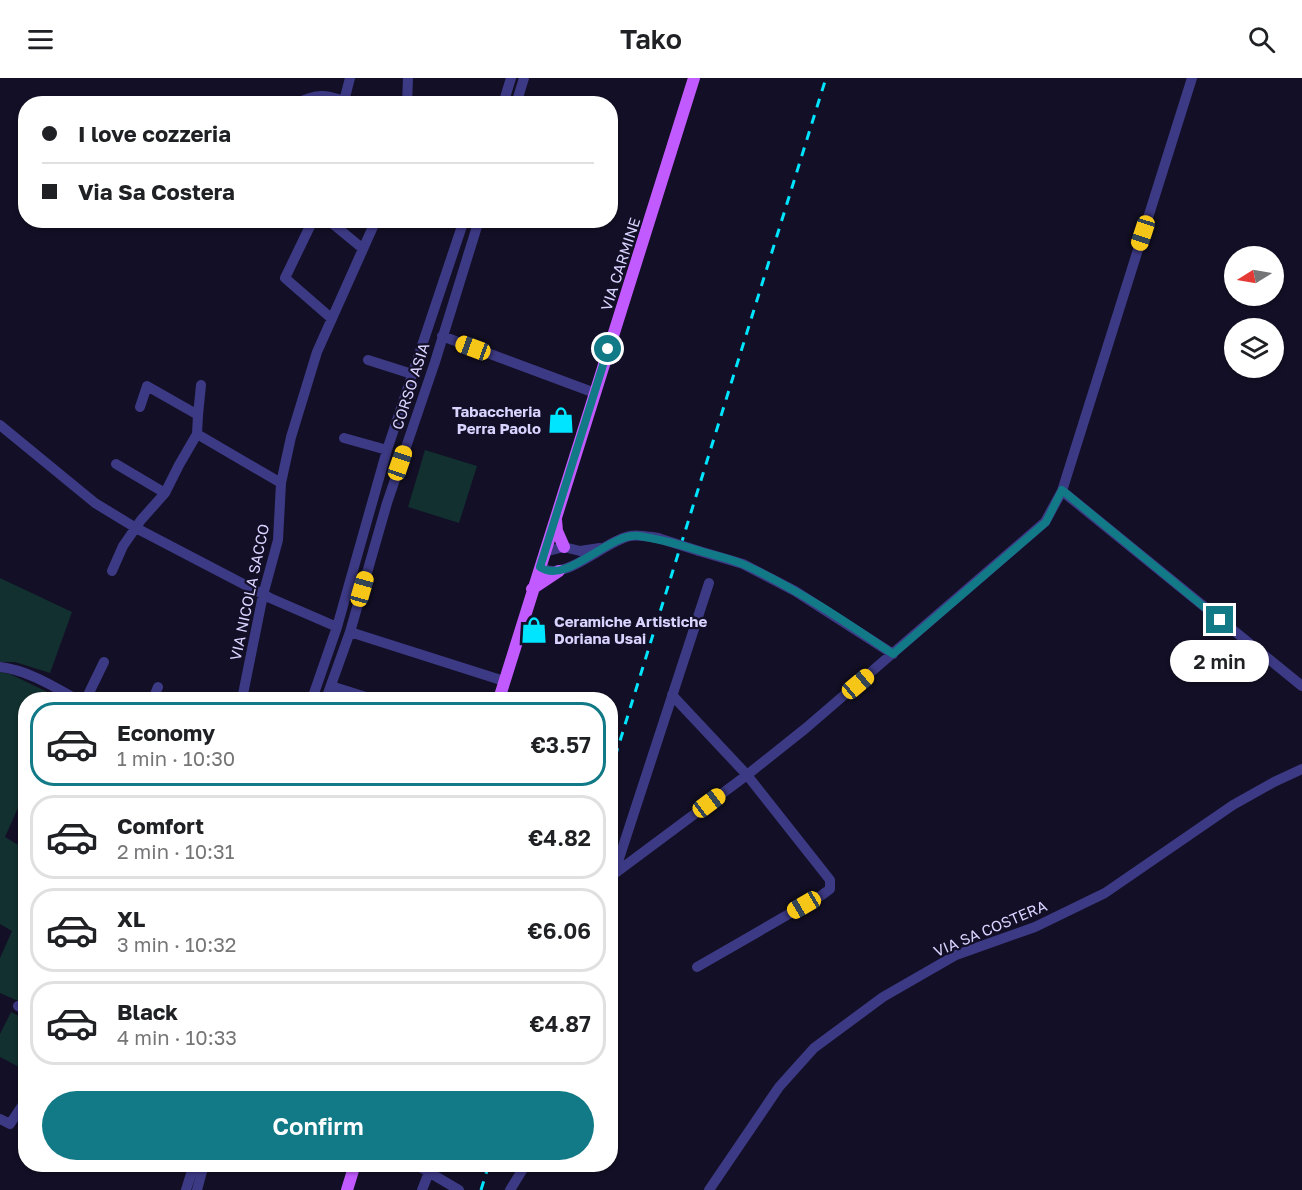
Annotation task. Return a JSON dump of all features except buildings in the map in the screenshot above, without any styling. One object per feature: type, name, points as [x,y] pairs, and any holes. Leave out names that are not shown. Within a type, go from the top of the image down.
[{"type":"main road","name":"VIA CARMINE","points":[[501,692],[694,78]]},
{"type":"main road","points":[[555,515],[557,531],[564,547]]},
{"type":"main road","points":[[532,589],[559,571]]},
{"type":"main road","points":[[347,1190],[353,1172]]},
{"type":"street","points":[[349,96],[350,78]]},
{"type":"street","points":[[407,96],[408,78]]},
{"type":"street","points":[[505,96],[511,78]]},
{"type":"street","points":[[518,96],[524,78]]},
{"type":"street","points":[[618,871],[747,775],[893,654],[1046,522],[1062,490],[1192,78]]},
{"type":"street","points":[[312,96],[328,96]]},
{"type":"street","points":[[309,228],[285,278],[331,318]]},
{"type":"street","points":[[338,228],[362,248]]},
{"type":"street","name":"VIA NICOLA SACCO","points":[[243,692],[263,595],[278,540],[281,483],[291,437],[317,352],[372,228]]},
{"type":"street","name":"CORSO ASIA","points":[[314,692],[337,627],[387,450],[461,228]]},
{"type":"street","name":"CORSO ASIA","points":[[328,692],[350,632],[387,503],[477,228]]},
{"type":"street","points":[[442,336],[594,393]]},
{"type":"street","points":[[368,360],[412,374]]},
{"type":"street","points":[[112,571],[123,546],[165,493],[197,434],[201,385]]},
{"type":"street","points":[[140,407],[147,386],[198,415]]},
{"type":"street","points":[[0,425],[95,503],[136,528],[263,595],[337,627]]},
{"type":"street","points":[[197,434],[281,483]]},
{"type":"street","points":[[344,438],[387,450]]},
{"type":"street","points":[[116,464],[165,493]]},
{"type":"street","points":[[1062,490],[1302,686]]},
{"type":"street","points":[[540,567],[552,572],[559,571],[614,541],[632,535],[658,538],[743,564],[795,591],[893,654]]},
{"type":"street","points":[[544,552],[564,547],[580,551],[603,548]]},
{"type":"street","points":[[618,857],[709,583]]},
{"type":"street","points":[[350,632],[504,681]]},
{"type":"street","points":[[89,692],[104,662]]},
{"type":"street","points":[[0,667],[9,668],[47,683],[63,692]]},
{"type":"street","points":[[330,686],[349,692]]},
{"type":"street","points":[[156,692],[158,687]]},
{"type":"street","points":[[672,696],[747,775],[830,880],[830,889],[697,967]]},
{"type":"street","name":"VIA SA COSTERA","points":[[710,1190],[748,1130],[786,1079],[814,1048],[883,998],[956,955],[1035,927],[1105,893],[1233,805],[1302,768]]},
{"type":"street","points":[[0,1119],[10,1124],[18,1112]]},
{"type":"street","points":[[186,1190],[195,1172]]},
{"type":"street","points":[[195,1172],[197,1190]]},
{"type":"street","points":[[422,1190],[429,1172],[459,1190]]},
{"type":"street","points":[[510,1190],[521,1172]]},
{"type":"green space","points":[[425,450],[477,466],[459,523],[408,507]]},
{"type":"green space","points":[[0,578],[72,612],[50,673],[15,662],[0,662]]},
{"type":"green space","points":[[0,672],[10,674],[48,692],[18,692],[18,808],[5,837],[18,845],[18,1001],[0,993],[0,958],[12,931],[0,924]]},
{"type":"green space","points":[[11,1012],[18,1016],[18,1066],[0,1057],[0,1034]]},
{"type":"railway","points":[[618,747],[826,78]]},
{"type":"railway","points":[[481,1190],[487,1172]]},
{"type":"place","name":"Tabaccheria Perra Paolo","points":[[561,420]]},
{"type":"place","name":"Ceramiche Artistiche Doriana Usai","points":[[534,630]]},
{"type":"route","points":[[608,349],[555,515],[540,567],[543,569],[552,572],[559,571],[586,559],[614,541],[632,535],[658,538],[743,564],[795,591],[893,654],[1046,522],[1062,490],[1220,620]]}]
